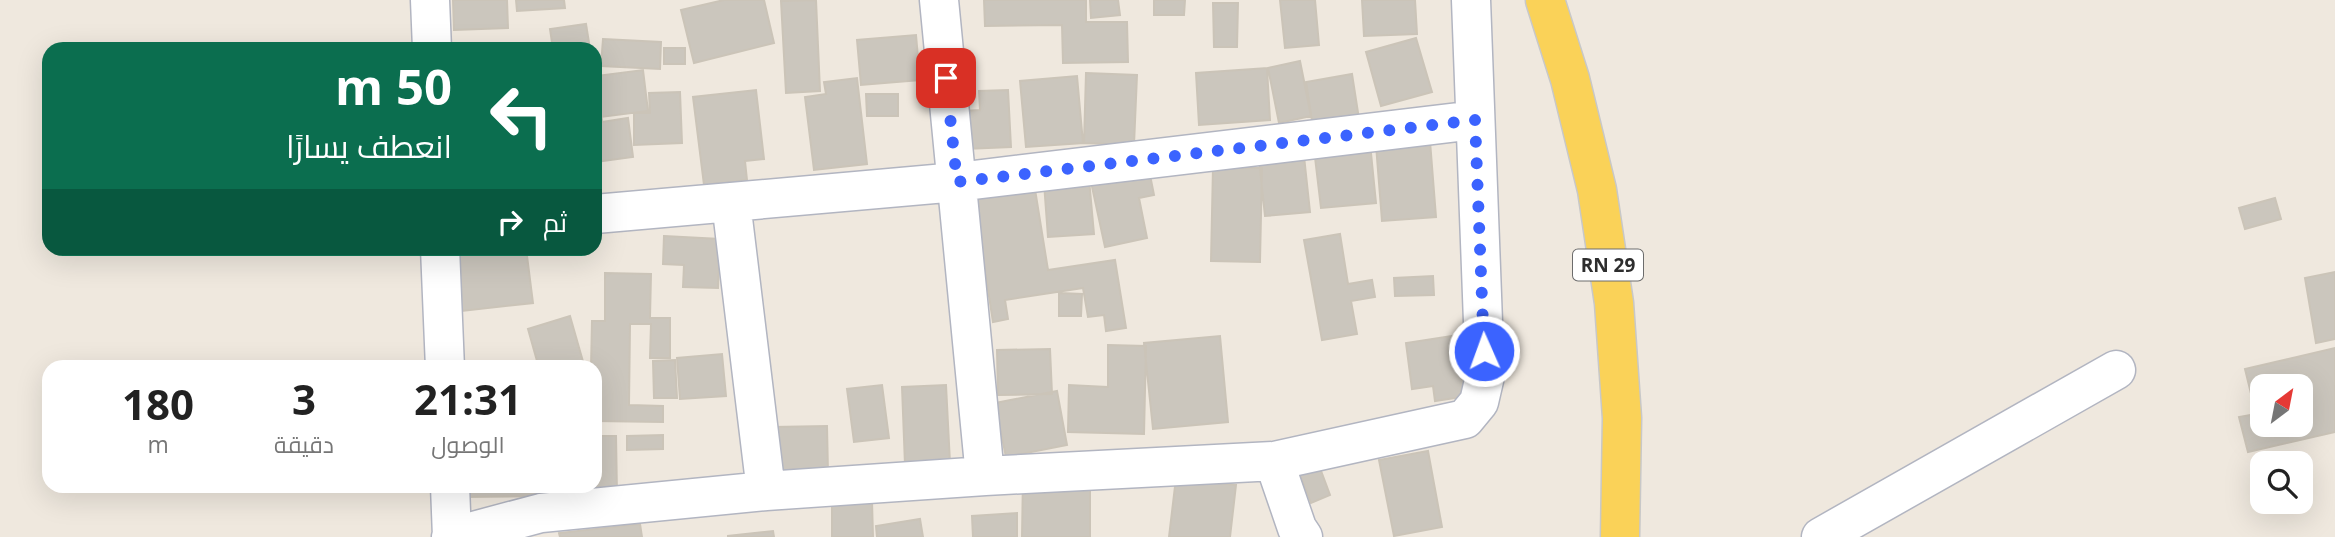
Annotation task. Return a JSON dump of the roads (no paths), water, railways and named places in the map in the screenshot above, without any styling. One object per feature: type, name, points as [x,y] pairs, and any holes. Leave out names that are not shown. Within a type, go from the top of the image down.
[{"type":"main road","name":"RN 29","points":[[1545,0],[1570,79],[1597,190],[1614,303],[1622,418],[1620,537]]},
{"type":"street","points":[[430,0],[432,42]]},
{"type":"street","points":[[939,0],[985,476]]},
{"type":"street","points":[[450,493],[451,537],[541,513],[766,491],[1274,461],[1465,419],[1479,402],[1485,376],[1471,0]]},
{"type":"street","points":[[602,213],[957,182],[1475,120]]},
{"type":"street","points":[[731,202],[766,491]]},
{"type":"street","points":[[440,256],[444,360]]},
{"type":"street","points":[[1821,537],[2116,370]]},
{"type":"street","points":[[1274,461],[1297,528],[1303,537]]}]
